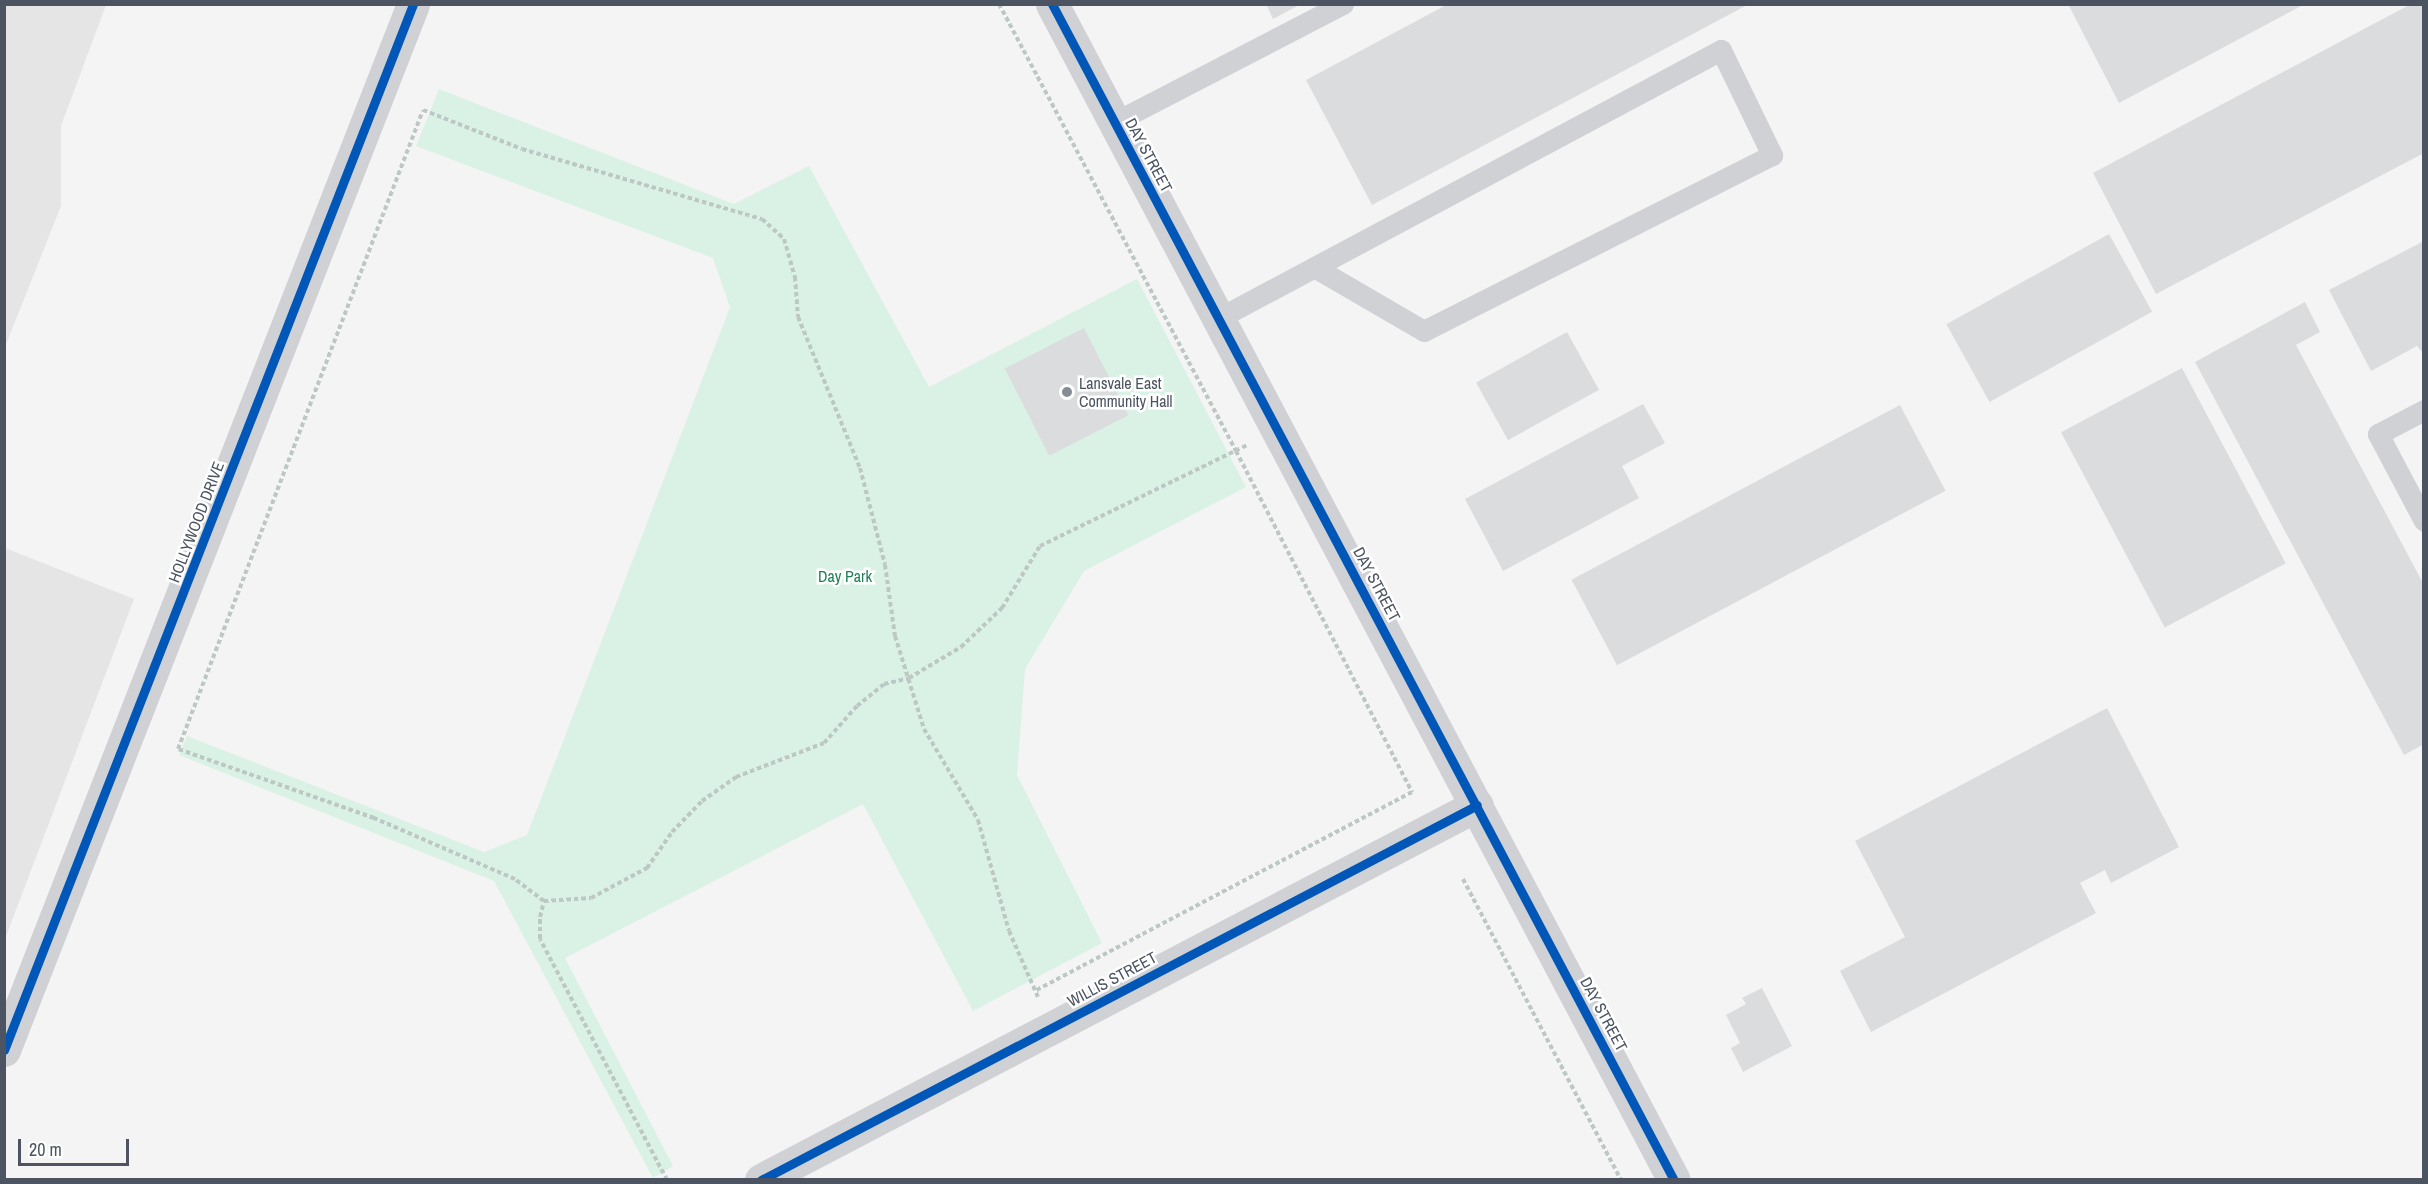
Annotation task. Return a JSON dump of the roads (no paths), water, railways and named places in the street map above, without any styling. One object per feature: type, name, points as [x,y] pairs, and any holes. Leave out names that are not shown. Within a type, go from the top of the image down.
[{"type":"street","name":"HOLLYWOOD DRIVE","points":[[4,1050],[413,4]]},
{"type":"street","name":"DAY STREET","points":[[1052,4],[1674,1179]]},
{"type":"street","name":"WILLIS STREET","points":[[761,1179],[1477,805]]},
{"type":"lane","points":[[1115,122],[1343,4]]},
{"type":"lane","points":[[1219,318],[1314,267],[1721,50],[1772,155],[1424,331],[1314,267]]},
{"type":"lane","points":[[2424,410],[2378,434],[2424,521]]},
{"type":"place","name":"Lansvale East Community Hall","points":[[1067,392]]},
{"type":"park label","name":"Day Park","points":[[845,576]]}]
